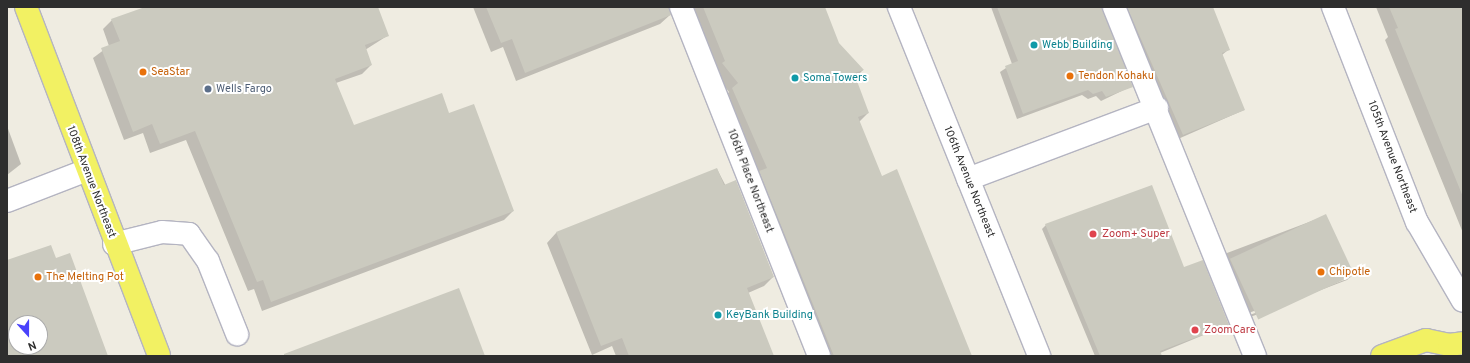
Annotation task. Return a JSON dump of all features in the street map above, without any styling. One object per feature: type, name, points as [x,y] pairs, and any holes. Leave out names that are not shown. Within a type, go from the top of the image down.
[{"type":"main road","name":"108th Avenue Northeast","points":[[26,7],[114,244],[159,356]]},
{"type":"main road","points":[[1382,356],[1426,340],[1452,348]]},
{"type":"street","name":"106th Place Northeast","points":[[681,7],[819,356]]},
{"type":"street","name":"106th Avenue Northeast","points":[[899,7],[1040,356]]},
{"type":"street","points":[[1114,7],[1157,108],[1255,356]]},
{"type":"street","name":"105th Avenue Northeast","points":[[1333,7],[1417,222],[1463,301]]},
{"type":"street","points":[[968,179],[1157,108]]},
{"type":"street","points":[[7,201],[87,170]]},
{"type":"street","points":[[114,244],[162,232],[189,234],[208,262],[237,334]]},
{"type":"building","points":[[145,7],[378,7],[389,36],[365,45],[372,65],[335,79],[354,125],[442,93],[449,113],[474,104],[514,211],[271,302],[263,280],[257,282],[195,131],[160,144],[152,124],[133,132],[101,48],[120,41],[111,19]]},
{"type":"building","points":[[486,7],[669,7],[671,15],[525,73],[512,39],[501,43]]},
{"type":"building","points":[[703,7],[825,7],[839,43],[864,70],[854,73],[869,113],[858,117],[882,176],[897,169],[972,356],[834,356],[759,171],[767,168],[732,88],[738,83],[722,63],[725,61]]},
{"type":"building","name":"Tendon Kohaku","points":[[997,7],[1102,7],[1133,87],[1106,97],[1102,91],[1093,94],[1088,90],[1023,114],[1005,66],[1018,61]]},
{"type":"building","points":[[1127,7],[1213,7],[1230,50],[1222,53],[1245,110],[1183,135]]},
{"type":"building","points":[[1389,7],[1463,7],[1463,197],[1395,29],[1398,28]]},
{"type":"building","points":[[717,168],[724,185],[736,180],[774,277],[747,288],[774,356],[629,356],[622,338],[601,346],[556,232]]},
{"type":"building","points":[[1152,185],[1184,267],[1203,260],[1229,325],[1160,351],[1162,356],[1100,356],[1045,224]]},
{"type":"building","points":[[1326,214],[1354,275],[1258,320],[1230,259]]},
{"type":"building","points":[[51,245],[56,258],[70,253],[108,356],[7,356],[7,260]]},
{"type":"building","points":[[459,288],[485,356],[284,356],[284,354]]},
{"type":"place","name":"Webb Building","points":[[1034,45]]},
{"type":"place","name":"SeaStar","points":[[143,72]]},
{"type":"place","name":"Tendon Kohaku","points":[[1070,76]]},
{"type":"place","name":"Soma Towers","points":[[795,78]]},
{"type":"place","name":"Wells Fargo","points":[[208,89]]},
{"type":"place","name":"Zoom+ Super","points":[[1093,234]]},
{"type":"place","name":"Chipotle","points":[[1321,272]]},
{"type":"place","name":"The Melting Pot","points":[[38,277]]},
{"type":"place","name":"KeyBank Building","points":[[718,315]]},
{"type":"place","name":"ZoomCare","points":[[1195,330]]}]
